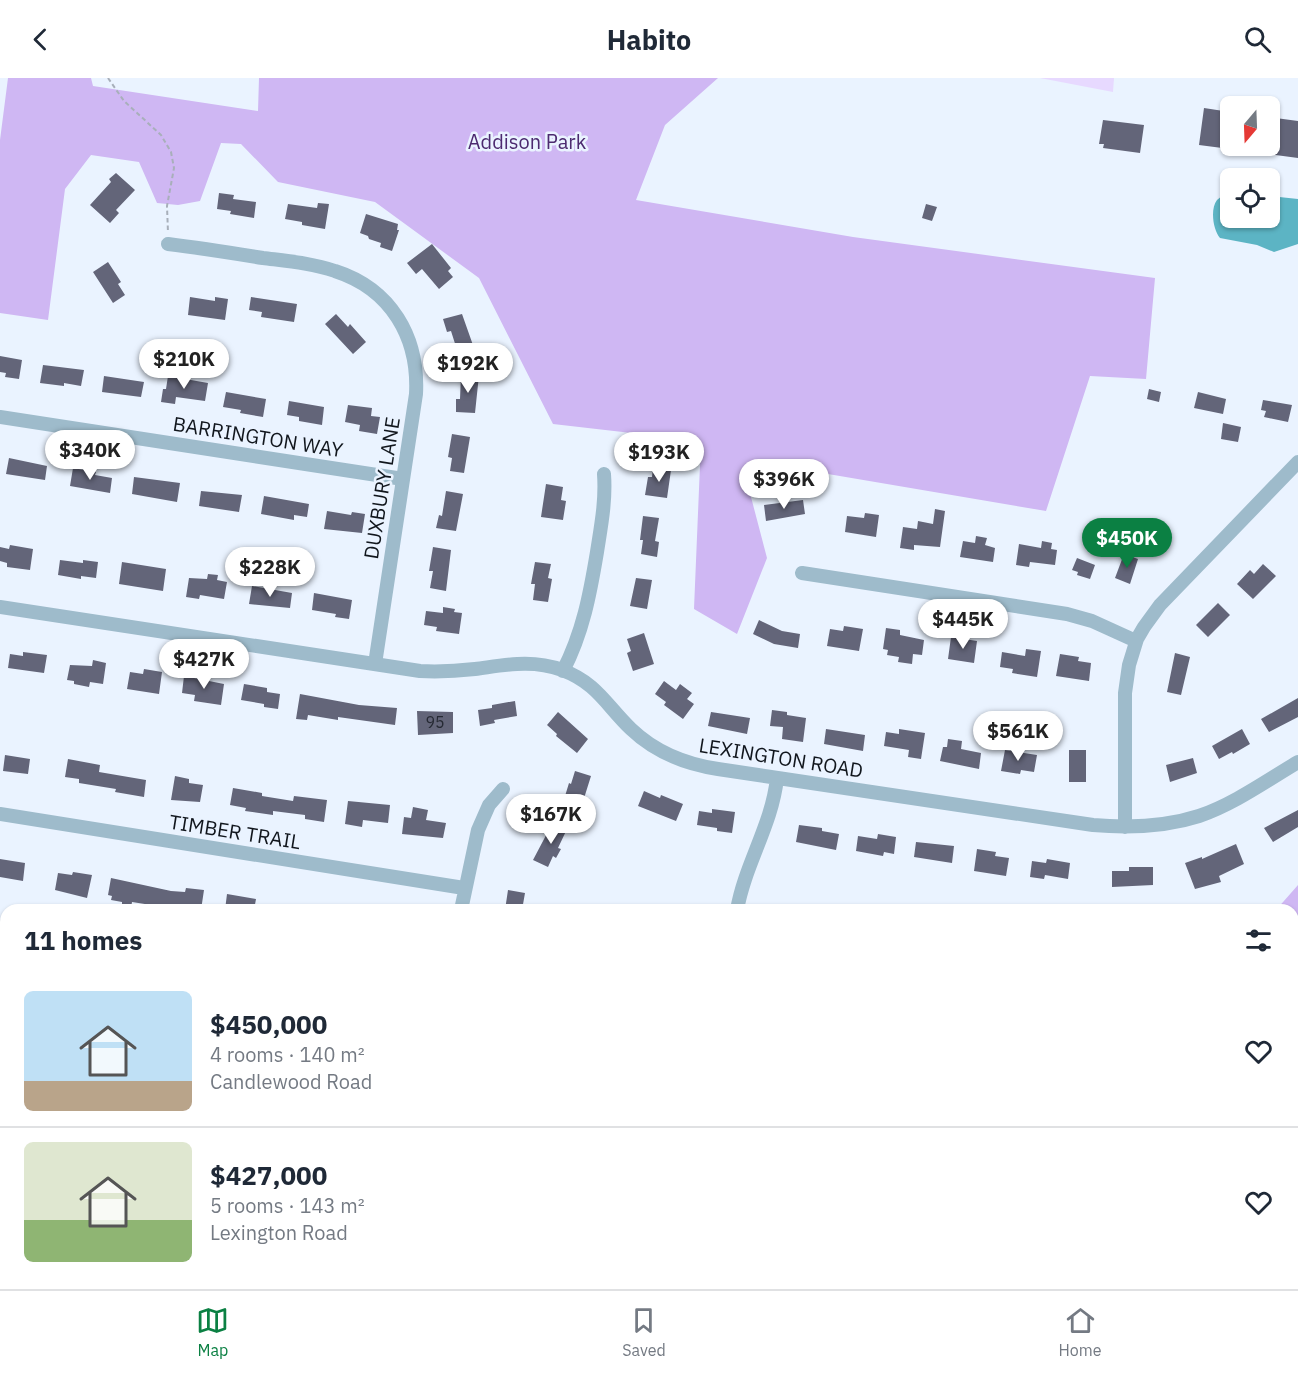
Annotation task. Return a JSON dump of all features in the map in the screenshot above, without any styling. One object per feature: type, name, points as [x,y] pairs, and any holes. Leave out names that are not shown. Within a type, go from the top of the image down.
[{"type":"street","name":"DUXBURY LANE","points":[[168,244],[324,267],[337,271],[361,283],[388,304],[405,330],[416,366],[416,394],[375,664]]},
{"type":"street","name":"BARRINGTON WAY","points":[[0,417],[403,479]]},
{"type":"street","points":[[1125,827],[1125,693],[1129,665],[1136,641],[1160,605],[1298,462]]},
{"type":"street","points":[[563,671],[578,639],[589,600],[604,510],[604,474]]},
{"type":"street","points":[[802,573],[1067,614],[1092,621],[1136,641]]},
{"type":"street","name":"LEXINGTON ROAD","points":[[0,607],[439,672],[521,662],[546,666],[563,671],[592,687],[644,740],[671,756],[702,767],[1093,825],[1125,827],[1166,824],[1201,815],[1298,762]]},
{"type":"street","points":[[738,904],[743,880],[770,815],[777,778]]},
{"type":"street","points":[[462,904],[478,830],[489,805],[503,789]]},
{"type":"street","name":"TIMBER TRAIL","points":[[0,814],[464,888]]},
{"type":"path","points":[[108,78],[133,111],[161,135],[171,152],[174,168],[167,206],[168,244]]},
{"type":"shaded area","points":[[1040,78],[1114,78],[1113,92]]},
{"type":"green space","name":"Addison Park","points":[[8,78],[91,78],[93,86],[258,111],[259,78],[718,78],[665,125],[636,200],[853,237],[1155,278],[1146,379],[1090,376],[1046,511],[775,465],[751,497],[767,558],[737,634],[694,609],[701,441],[553,424],[479,278],[375,202],[278,182],[241,144],[221,143],[200,201],[178,205],[157,203],[139,162],[91,155],[65,189],[48,320],[0,313],[0,140]]},
{"type":"green space","points":[[1298,885],[1298,904],[1281,904]]},
{"type":"water","points":[[1280,197],[1298,199],[1298,244],[1274,252],[1257,245],[1220,238],[1214,225],[1213,214],[1217,200],[1220,198],[1220,228],[1280,228]]},
{"type":"building","points":[[1204,108],[1220,110],[1220,148],[1199,145]]},
{"type":"building","points":[[1280,119],[1298,121],[1298,158],[1280,156]]},
{"type":"building","points":[[1103,120],[1144,125],[1140,153],[1103,148],[1104,144],[1099,144]]},
{"type":"building","points":[[116,173],[135,190],[116,210],[119,213],[110,223],[90,205]]},
{"type":"building","points":[[219,193],[234,195],[233,199],[256,202],[254,218],[217,209]]},
{"type":"building","points":[[318,203],[329,204],[325,229],[285,219],[288,204],[317,208]]},
{"type":"building","points":[[926,204],[937,207],[932,221],[922,218]]},
{"type":"building","points":[[366,214],[398,224],[397,230],[399,230],[392,251],[380,247],[381,243],[360,233]]},
{"type":"building","points":[[432,244],[451,268],[448,271],[453,277],[439,289],[422,269],[416,274],[407,263]]},
{"type":"building","points":[[108,262],[121,282],[118,284],[125,295],[113,303],[93,272]]},
{"type":"building","points":[[190,297],[215,301],[215,297],[228,299],[225,320],[188,315]]},
{"type":"building","points":[[251,297],[297,304],[294,322],[261,317],[262,312],[249,310]]},
{"type":"building","points":[[336,314],[348,327],[350,324],[366,342],[353,354],[325,324]]},
{"type":"building","points":[[462,314],[474,348],[458,353],[451,331],[447,332],[443,319]]},
{"type":"building","points":[[0,356],[22,360],[19,379],[5,377],[6,373],[0,372]]},
{"type":"building","points":[[43,365],[84,370],[81,386],[40,383]]},
{"type":"building","points":[[461,375],[479,375],[475,413],[456,412],[456,399],[460,399]]},
{"type":"building","points":[[104,376],[144,382],[141,397],[102,392]]},
{"type":"building","points":[[168,376],[208,383],[205,401],[176,397],[175,404],[161,402]]},
{"type":"building","points":[[1149,389],[1161,392],[1159,402],[1147,399]]},
{"type":"building","points":[[226,392],[266,399],[263,417],[223,407]]},
{"type":"building","points":[[1198,392],[1226,399],[1223,414],[1194,408]]},
{"type":"building","points":[[1263,400],[1292,405],[1288,422],[1264,417],[1266,411],[1261,410]]},
{"type":"building","points":[[289,401],[324,407],[322,425],[299,421],[299,417],[287,415]]},
{"type":"building","points":[[348,405],[372,408],[371,416],[380,417],[377,434],[359,431],[360,425],[345,422]]},
{"type":"building","points":[[1223,423],[1241,427],[1238,442],[1221,439]]},
{"type":"building","points":[[452,434],[470,437],[464,473],[450,471],[452,458],[448,457]]},
{"type":"building","points":[[9,458],[47,466],[45,480],[6,474]]},
{"type":"building","points":[[653,467],[671,470],[667,498],[645,495],[648,477],[652,477]]},
{"type":"building","points":[[73,468],[96,472],[95,475],[112,478],[110,493],[70,486]]},
{"type":"building","points":[[134,477],[180,483],[177,502],[132,494]]},
{"type":"building","points":[[546,484],[563,487],[561,500],[566,501],[563,520],[541,517]]},
{"type":"building","points":[[201,491],[242,495],[239,512],[199,506]]},
{"type":"building","points":[[446,491],[463,494],[456,531],[436,528],[439,515],[442,516]]},
{"type":"building","points":[[264,496],[309,504],[307,517],[294,515],[294,520],[261,514]]},
{"type":"building","points":[[803,500],[805,514],[766,521],[764,505]]},
{"type":"building","points":[[935,509],[945,511],[940,547],[914,545],[914,550],[900,548],[903,527],[917,529],[918,521],[933,524]]},
{"type":"building","points":[[327,511],[351,515],[352,512],[365,514],[362,533],[324,529]]},
{"type":"building","points":[[865,513],[879,515],[876,537],[845,532],[847,516],[864,518]]},
{"type":"building","points":[[643,516],[659,518],[655,541],[659,542],[657,557],[641,554]]},
{"type":"building","points":[[976,536],[987,538],[985,545],[995,548],[993,562],[960,557],[963,541],[975,543]]},
{"type":"building","points":[[1042,541],[1052,543],[1051,549],[1057,550],[1055,565],[1030,562],[1029,567],[1016,565],[1019,544],[1041,548]]},
{"type":"building","points":[[10,545],[33,549],[30,570],[7,567],[7,563],[0,561],[0,547],[9,549]]},
{"type":"building","points":[[433,547],[451,550],[446,591],[430,588],[433,571],[429,571]]},
{"type":"building","points":[[1124,554],[1138,559],[1130,584],[1115,578]]},
{"type":"building","points":[[1077,558],[1095,565],[1090,579],[1077,575],[1078,572],[1072,570]]},
{"type":"building","points":[[60,560],[98,562],[96,578],[81,576],[81,579],[58,575]]},
{"type":"building","points":[[122,562],[166,569],[163,591],[119,584]]},
{"type":"building","points":[[535,562],[551,564],[548,578],[552,579],[548,602],[533,600],[535,584],[531,584]]},
{"type":"building","points":[[1263,564],[1276,576],[1253,599],[1237,584],[1250,570],[1254,574]]},
{"type":"building","points":[[208,574],[218,575],[217,580],[227,582],[224,599],[200,595],[199,599],[186,597],[189,578],[207,579]]},
{"type":"building","points":[[636,578],[652,580],[647,609],[630,606]]},
{"type":"building","points":[[252,586],[292,593],[290,608],[249,604]]},
{"type":"building","points":[[314,593],[352,600],[349,619],[312,610]]},
{"type":"building","points":[[1218,603],[1230,615],[1208,637],[1196,625]]},
{"type":"building","points":[[443,607],[462,613],[459,634],[436,631],[437,627],[424,625],[426,611],[443,613]]},
{"type":"building","points":[[759,620],[782,631],[800,634],[798,648],[774,644],[753,634]]},
{"type":"building","points":[[844,626],[863,629],[859,651],[827,646],[830,629],[843,631]]},
{"type":"building","points":[[886,628],[900,630],[900,635],[924,640],[922,655],[913,654],[912,664],[898,662],[899,657],[887,655],[888,650],[883,649]]},
{"type":"building","points":[[644,633],[654,664],[633,671],[627,653],[631,651],[627,639]]},
{"type":"building","points":[[951,637],[977,641],[974,663],[948,659]]},
{"type":"building","points":[[1026,649],[1041,651],[1037,677],[1012,673],[1013,669],[1000,667],[1002,652],[1025,656]]},
{"type":"building","points":[[23,652],[47,655],[44,673],[8,668],[10,654],[23,656]]},
{"type":"building","points":[[1175,653],[1190,657],[1181,695],[1167,692]]},
{"type":"building","points":[[1060,654],[1079,657],[1078,661],[1091,663],[1089,681],[1056,676]]},
{"type":"building","points":[[93,660],[106,663],[103,684],[90,682],[89,687],[67,680],[70,665],[92,666]]},
{"type":"building","points":[[144,669],[162,672],[159,694],[127,689],[130,672],[143,674]]},
{"type":"building","points":[[184,676],[224,684],[221,705],[194,701],[195,695],[182,693]]},
{"type":"building","points":[[664,681],[676,690],[680,684],[692,693],[687,699],[694,704],[683,719],[664,705],[666,702],[655,694]]},
{"type":"building","points":[[244,684],[267,688],[267,692],[280,694],[278,709],[241,700]]},
{"type":"building","points":[[300,694],[359,705],[397,708],[395,725],[308,715],[307,720],[296,719]]},
{"type":"building","points":[[1298,698],[1298,717],[1269,732],[1261,719]]},
{"type":"building","points":[[515,701],[517,716],[494,720],[495,723],[480,726],[478,710]]},
{"type":"building","points":[[772,710],[806,718],[803,742],[782,739],[783,727],[770,726]]},
{"type":"building","points":[[417,711],[453,712],[453,733],[418,735]]},
{"type":"building","points":[[558,712],[588,739],[577,753],[556,736],[557,734],[547,725]]},
{"type":"building","points":[[711,712],[750,718],[747,734],[708,726]]},
{"type":"building","points":[[826,729],[865,735],[863,751],[824,744]]},
{"type":"building","points":[[899,729],[925,733],[921,759],[908,757],[909,750],[884,746],[886,732],[899,734]]},
{"type":"building","points":[[1242,729],[1250,744],[1219,759],[1212,746]]},
{"type":"building","points":[[948,739],[962,741],[961,749],[981,753],[979,769],[940,761],[943,747],[947,747]]},
{"type":"building","points":[[1005,750],[1037,755],[1034,772],[1021,770],[1020,774],[1001,771]]},
{"type":"building","points":[[1069,750],[1086,750],[1086,782],[1069,782]]},
{"type":"building","points":[[5,755],[30,759],[28,774],[3,771]]},
{"type":"building","points":[[1193,758],[1197,773],[1170,782],[1166,765]]},
{"type":"building","points":[[68,759],[100,765],[99,772],[146,780],[144,797],[115,792],[116,789],[79,783],[79,779],[65,777]]},
{"type":"building","points":[[575,771],[591,776],[580,811],[562,806]]},
{"type":"building","points":[[175,776],[189,779],[189,783],[203,785],[200,802],[171,800]]},
{"type":"building","points":[[233,788],[293,801],[294,796],[327,800],[324,822],[305,819],[305,815],[273,811],[273,815],[245,811],[246,808],[230,805]]},
{"type":"building","points":[[644,791],[683,804],[676,821],[638,806]]},
{"type":"building","points":[[348,801],[390,805],[388,823],[363,820],[362,827],[345,824]]},
{"type":"building","points":[[413,807],[428,810],[426,820],[446,823],[443,838],[402,834],[404,817],[411,818]]},
{"type":"building","points":[[712,809],[735,812],[732,833],[697,825],[699,811],[712,813]]},
{"type":"building","points":[[1298,810],[1298,827],[1273,842],[1264,828]]},
{"type":"building","points":[[553,822],[567,829],[558,848],[561,849],[556,858],[553,856],[548,867],[533,860]]},
{"type":"building","points":[[799,825],[822,828],[822,831],[839,834],[836,850],[796,842]]},
{"type":"building","points":[[878,834],[896,837],[894,854],[884,852],[883,856],[856,851],[858,836],[877,839]]},
{"type":"building","points":[[916,842],[954,846],[952,863],[914,857]]},
{"type":"building","points":[[1236,844],[1244,864],[1219,876],[1221,882],[1195,889],[1185,863],[1202,857],[1202,859]]},
{"type":"building","points":[[977,849],[996,852],[995,856],[1009,858],[1006,876],[974,871]]},
{"type":"building","points":[[0,859],[25,863],[23,881],[0,877]]},
{"type":"building","points":[[1047,859],[1070,863],[1068,879],[1045,875],[1044,879],[1030,877],[1032,861],[1046,863]]},
{"type":"building","points":[[1129,867],[1153,867],[1153,885],[1112,887],[1112,871],[1129,871]]},
{"type":"building","points":[[73,872],[92,875],[87,898],[55,890],[58,873],[72,875]]},
{"type":"building","points":[[111,878],[171,891],[185,892],[186,888],[204,890],[202,904],[132,902],[132,904],[122,904],[122,902],[111,900],[112,896],[108,895]]},
{"type":"building","points":[[508,890],[525,893],[523,904],[506,904]]},
{"type":"building","points":[[227,894],[256,899],[255,904],[226,904]]}]
